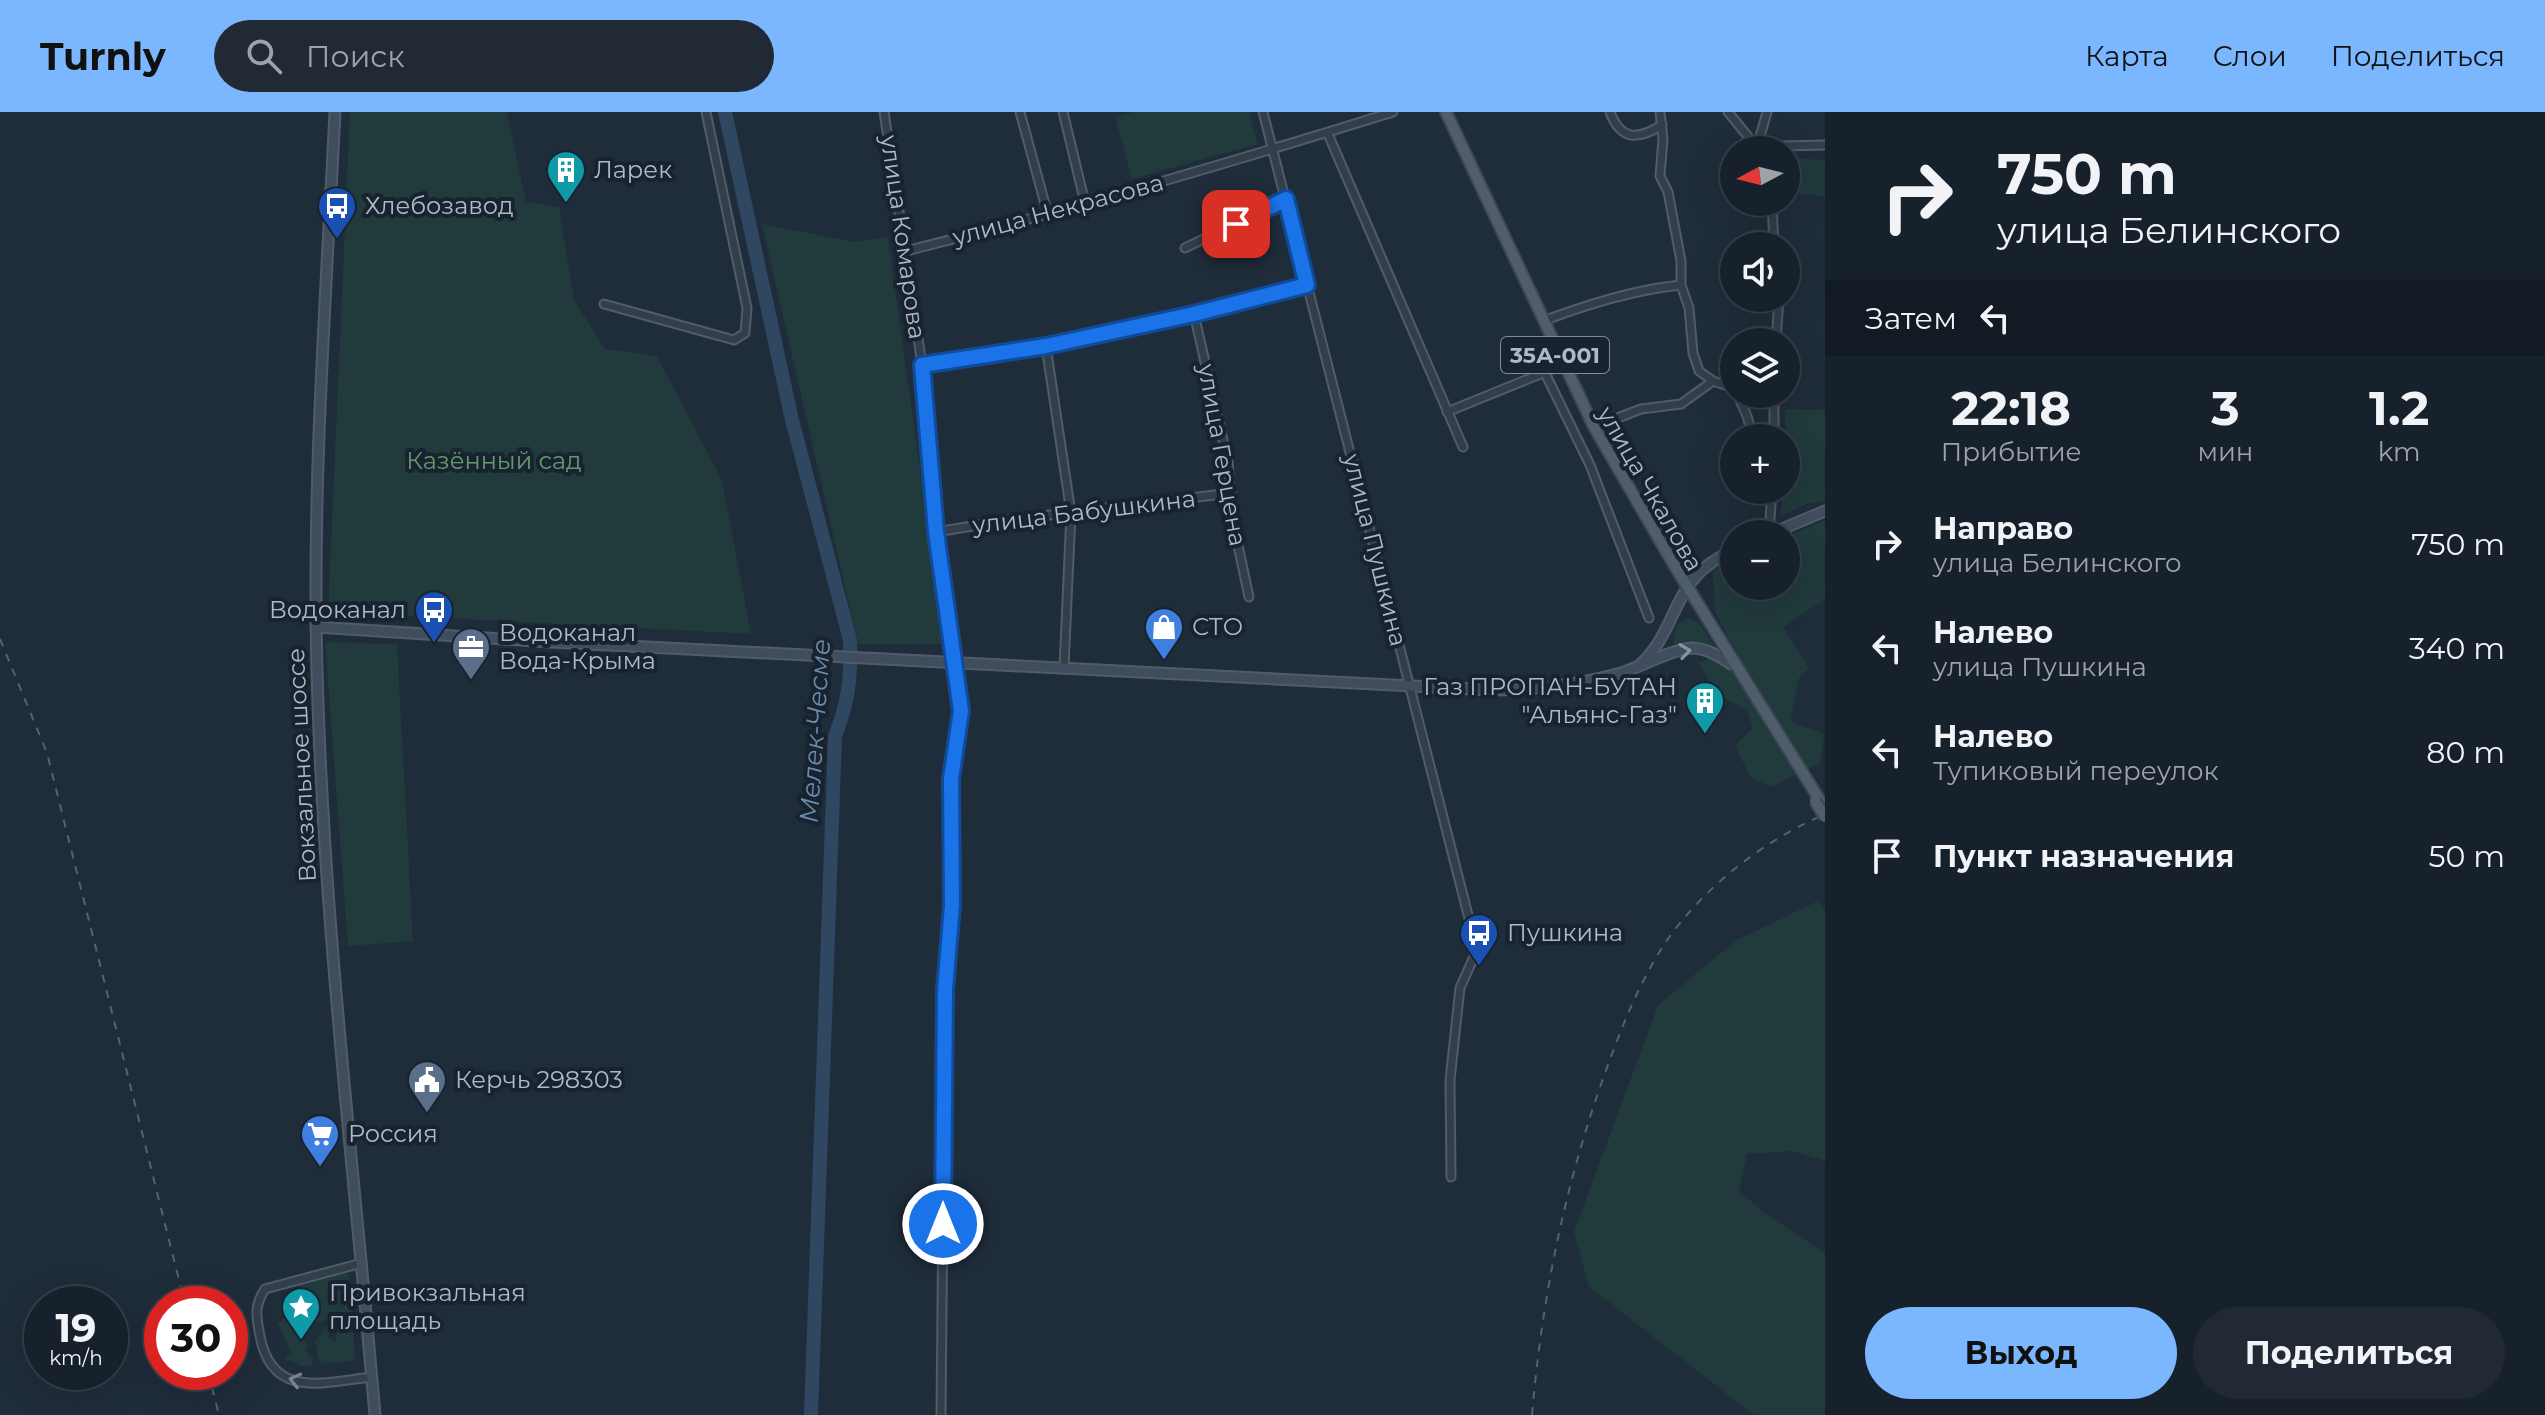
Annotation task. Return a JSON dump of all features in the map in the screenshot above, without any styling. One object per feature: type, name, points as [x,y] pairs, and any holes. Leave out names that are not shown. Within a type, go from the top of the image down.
[{"type":"main road","name":"Вокзальное шоссе","points":[[335,112],[319,443],[316,627],[325,862],[375,1415]]},
{"type":"main road","name":"улица Чкалова","points":[[1444,112],[1592,428],[1733,662]]},
{"type":"main road","points":[[1800,521],[1825,511]]},
{"type":"main road","points":[[1638,667],[1656,645],[1687,587],[1707,565],[1720,558]]},
{"type":"main road","points":[[316,627],[1410,688],[1537,689],[1593,680],[1690,648],[1733,662]]},
{"type":"main road","name":"35А-001","points":[[1733,662],[1820,803],[1825,817]]},
{"type":"street","points":[[604,304],[734,340],[745,333],[747,308],[706,112]]},
{"type":"street","name":"улица Комарова","points":[[884,112],[922,365],[936,532],[961,711],[951,779],[952,905],[945,990],[941,1415]]},
{"type":"street","points":[[1020,112],[1048,215]]},
{"type":"street","points":[[1063,112],[1085,203]]},
{"type":"street","name":"улица Пушкина","points":[[1263,112],[1477,950],[1460,988],[1450,1080],[1451,1177]]},
{"type":"street","name":"улица Некрасова","points":[[906,251],[1048,215],[1328,134],[1393,112]]},
{"type":"street","points":[[1610,112],[1616,127],[1627,135],[1647,134],[1662,125]]},
{"type":"street","points":[[1660,112],[1660,176],[1668,192],[1681,261],[1681,285],[1689,308],[1693,353],[1699,371],[1720,383]]},
{"type":"street","points":[[1728,112],[1747,136]]},
{"type":"street","points":[[1761,136],[1767,112]]},
{"type":"street","points":[[1328,134],[1463,447]]},
{"type":"street","points":[[1800,146],[1825,145]]},
{"type":"street","points":[[1185,248],[1286,199]]},
{"type":"street","points":[[922,365],[1046,346],[1194,314],[1307,285]]},
{"type":"street","points":[[1541,322],[1606,299],[1648,288],[1681,285]]},
{"type":"street","name":"улица Герцена","points":[[1194,314],[1228,462],[1232,517],[1249,597]]},
{"type":"street","points":[[1046,346],[1071,513],[1064,667]]},
{"type":"street","points":[[1447,412],[1562,365]]},
{"type":"street","points":[[1545,373],[1590,465],[1649,618]]},
{"type":"street","points":[[1592,428],[1641,409],[1681,404],[1713,381]]},
{"type":"street","name":"улица Бабушкина","points":[[936,532],[1231,493]]},
{"type":"street","points":[[362,1263],[265,1289],[255,1310],[263,1351],[271,1366],[288,1380],[305,1384],[372,1377]]},
{"type":"green space","name":"Казённый сад","points":[[350,112],[507,112],[526,202],[559,207],[574,300],[605,349],[657,356],[722,480],[751,634],[328,612]]},
{"type":"green space","points":[[1133,112],[1249,112],[1258,144],[1132,179],[1115,117]]},
{"type":"green space","points":[[1800,159],[1825,160],[1825,196],[1800,194]]},
{"type":"green space","points":[[762,224],[855,242],[888,237],[944,644],[858,644]]},
{"type":"green space","points":[[1785,409],[1825,410],[1825,500],[1781,516],[1781,504],[1800,504],[1800,424],[1785,424]]},
{"type":"green space","points":[[1825,520],[1825,599],[1783,627],[1809,668],[1799,678],[1790,721],[1824,734],[1820,763],[1771,787],[1751,778],[1735,746],[1753,728],[1747,711],[1719,695],[1698,663],[1735,650],[1715,612],[1713,569],[1720,566],[1720,600],[1800,600],[1800,531]]},
{"type":"green space","points":[[1691,619],[1701,625],[1717,651],[1673,643],[1676,626]]},
{"type":"green space","points":[[325,642],[397,644],[413,941],[348,946]]},
{"type":"green space","points":[[1818,901],[1825,910],[1825,1161],[1793,1151],[1747,1154],[1739,1191],[1765,1213],[1825,1253],[1825,1415],[1755,1415],[1589,1287],[1574,1232],[1658,1005],[1735,941]]},
{"type":"green space","points":[[345,1273],[349,1275],[355,1357],[352,1361],[323,1364],[315,1342],[328,1323],[333,1325],[328,1338],[336,1342],[337,1332],[345,1322],[344,1317],[332,1313],[319,1323],[306,1313],[308,1300],[299,1286]]},
{"type":"green space","points":[[297,1304],[300,1307],[290,1328],[308,1344],[305,1350],[313,1359],[311,1366],[302,1366],[284,1358],[292,1353],[276,1321],[282,1322],[287,1310]]},
{"type":"waterway","name":"Мелек-Чесме","points":[[725,112],[792,420],[850,640],[848,689],[835,736],[811,1415]]},
{"type":"railway","points":[[0,639],[47,753],[180,1286]]},
{"type":"railway","points":[[1532,1415],[1542,1327],[1567,1199],[1605,1073],[1641,985],[1670,936],[1721,881],[1760,850],[1825,814]]},
{"type":"railway","points":[[213,1390],[219,1415]]},
{"type":"place","name":"Ларек","points":[[566,204]]},
{"type":"place","name":"Хлебозавод","points":[[337,240]]},
{"type":"place","name":"Водоканал","points":[[434,644]]},
{"type":"place","name":"СТО","points":[[1164,661]]},
{"type":"place","name":"Водоканал Вода-Крыма","points":[[471,681]]},
{"type":"place","name":"Газ ПРОПАН-БУТАН \"Альянс-Газ\"","points":[[1705,735]]},
{"type":"place","name":"Пушкина","points":[[1479,967]]},
{"type":"place","name":"Керчь 298303","points":[[427,1114]]},
{"type":"place","name":"Россия","points":[[320,1168]]},
{"type":"place","name":"Привокзальная площадь","points":[[301,1341]]},
{"type":"route","points":[[943,1224],[945,990],[952,905],[951,779],[961,711],[936,532],[922,365],[1046,346],[1194,314],[1307,285],[1286,199],[1236,224]]}]
